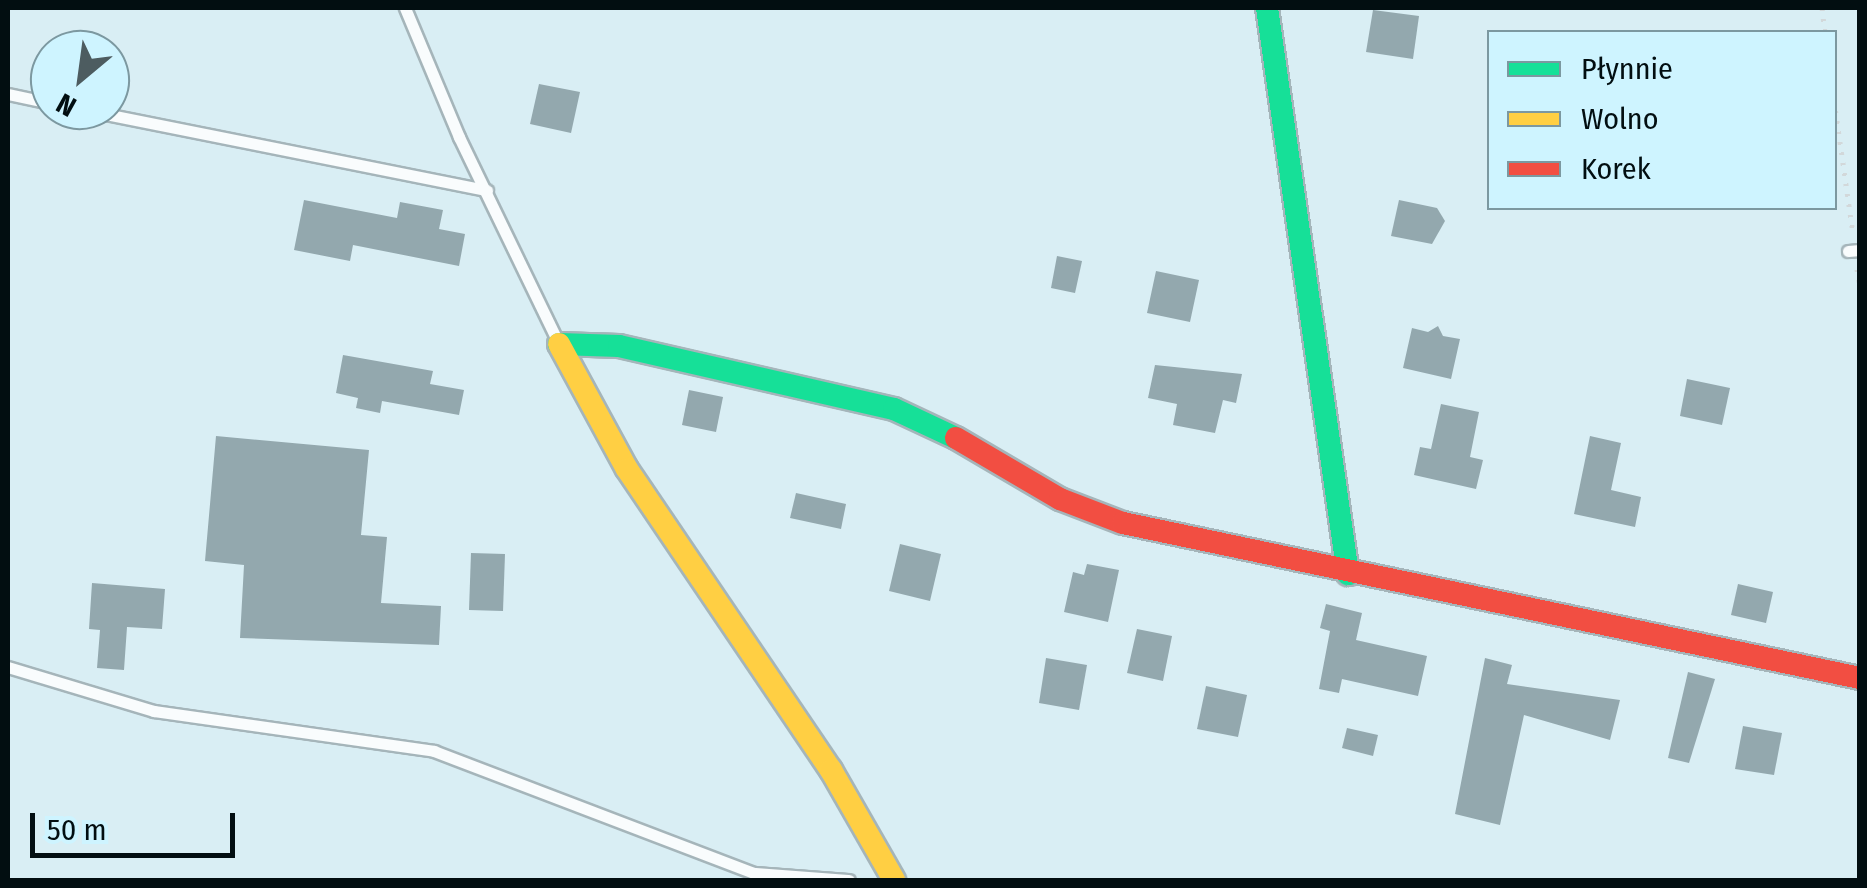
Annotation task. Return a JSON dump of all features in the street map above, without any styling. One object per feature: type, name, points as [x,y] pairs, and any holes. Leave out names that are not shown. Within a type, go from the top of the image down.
[{"type":"street","points":[[1266,8],[1348,574]]},
{"type":"street","points":[[558,344],[619,346],[894,410],[932,424],[1045,491],[1123,523],[1348,574],[1860,678]]},
{"type":"street","points":[[558,344],[627,469],[830,770],[894,880]]},
{"type":"lane","points":[[405,8],[558,344]]},
{"type":"lane","points":[[130,119],[487,190]]},
{"type":"lane","points":[[8,666],[154,712],[434,751],[754,874],[849,880]]},
{"type":"path","points":[[1837,122],[1860,286]]},
{"type":"building","points":[[1373,10],[1419,16],[1413,59],[1366,52]]},
{"type":"building","points":[[539,84],[580,92],[571,133],[530,124]]},
{"type":"building","points":[[304,200],[397,218],[400,202],[443,210],[439,229],[465,234],[459,266],[353,245],[350,261],[294,250]]},
{"type":"building","points":[[1399,200],[1437,208],[1445,221],[1432,244],[1391,236]]},
{"type":"building","points":[[1057,256],[1082,261],[1075,293],[1051,288]]},
{"type":"building","points":[[1156,271],[1199,280],[1190,322],[1147,313]]},
{"type":"building","points":[[1438,326],[1443,336],[1460,339],[1451,379],[1403,368],[1412,328],[1428,332]]},
{"type":"building","points":[[343,355],[433,371],[430,384],[464,390],[459,415],[382,401],[380,413],[356,408],[358,398],[336,393]]},
{"type":"building","points":[[1155,365],[1242,374],[1236,403],[1223,400],[1215,433],[1173,425],[1177,404],[1148,398]]},
{"type":"building","points":[[1687,379],[1730,388],[1722,425],[1680,416]]},
{"type":"building","points":[[689,390],[723,397],[716,432],[682,425]]},
{"type":"building","points":[[1441,404],[1479,412],[1470,457],[1483,460],[1476,489],[1414,475],[1420,447],[1431,449]]},
{"type":"building","points":[[216,436],[369,450],[361,535],[387,537],[381,603],[441,606],[439,645],[240,638],[244,565],[205,561]]},
{"type":"building","points":[[1590,436],[1621,443],[1611,490],[1641,497],[1635,527],[1574,514]]},
{"type":"building","points":[[796,493],[846,504],[841,529],[790,518]]},
{"type":"building","points":[[900,544],[941,554],[930,601],[889,591]]},
{"type":"building","points":[[471,553],[505,554],[503,611],[469,610]]},
{"type":"building","points":[[1087,564],[1119,570],[1108,622],[1064,612],[1073,572],[1084,575]]},
{"type":"building","points":[[92,583],[165,589],[162,629],[127,627],[124,670],[97,668],[100,630],[89,629]]},
{"type":"building","points":[[1738,584],[1773,592],[1766,623],[1731,615]]},
{"type":"building","points":[[1326,604],[1362,613],[1356,640],[1427,656],[1418,696],[1342,679],[1339,693],[1319,689],[1330,631],[1320,628]]},
{"type":"building","points":[[1137,629],[1172,636],[1163,681],[1127,673]]},
{"type":"building","points":[[1046,658],[1087,665],[1079,710],[1039,703]]},
{"type":"building","points":[[1485,658],[1512,665],[1507,684],[1620,700],[1610,740],[1524,715],[1500,825],[1455,814]]},
{"type":"building","points":[[1688,672],[1715,679],[1689,763],[1668,758]]},
{"type":"building","points":[[1206,686],[1247,695],[1238,737],[1197,729]]},
{"type":"building","points":[[1743,726],[1782,733],[1774,775],[1735,769]]},
{"type":"building","points":[[1347,728],[1378,735],[1373,756],[1342,748]]},
{"type":"traffic: fast","points":[[1267,8],[1348,574]]},
{"type":"traffic: fast","points":[[559,344],[619,346],[894,409],[956,438]]},
{"type":"traffic: slow","points":[[559,344],[627,469],[831,770],[894,880]]},
{"type":"traffic: jam","points":[[956,438],[1060,499],[1123,523],[1860,678]]}]
